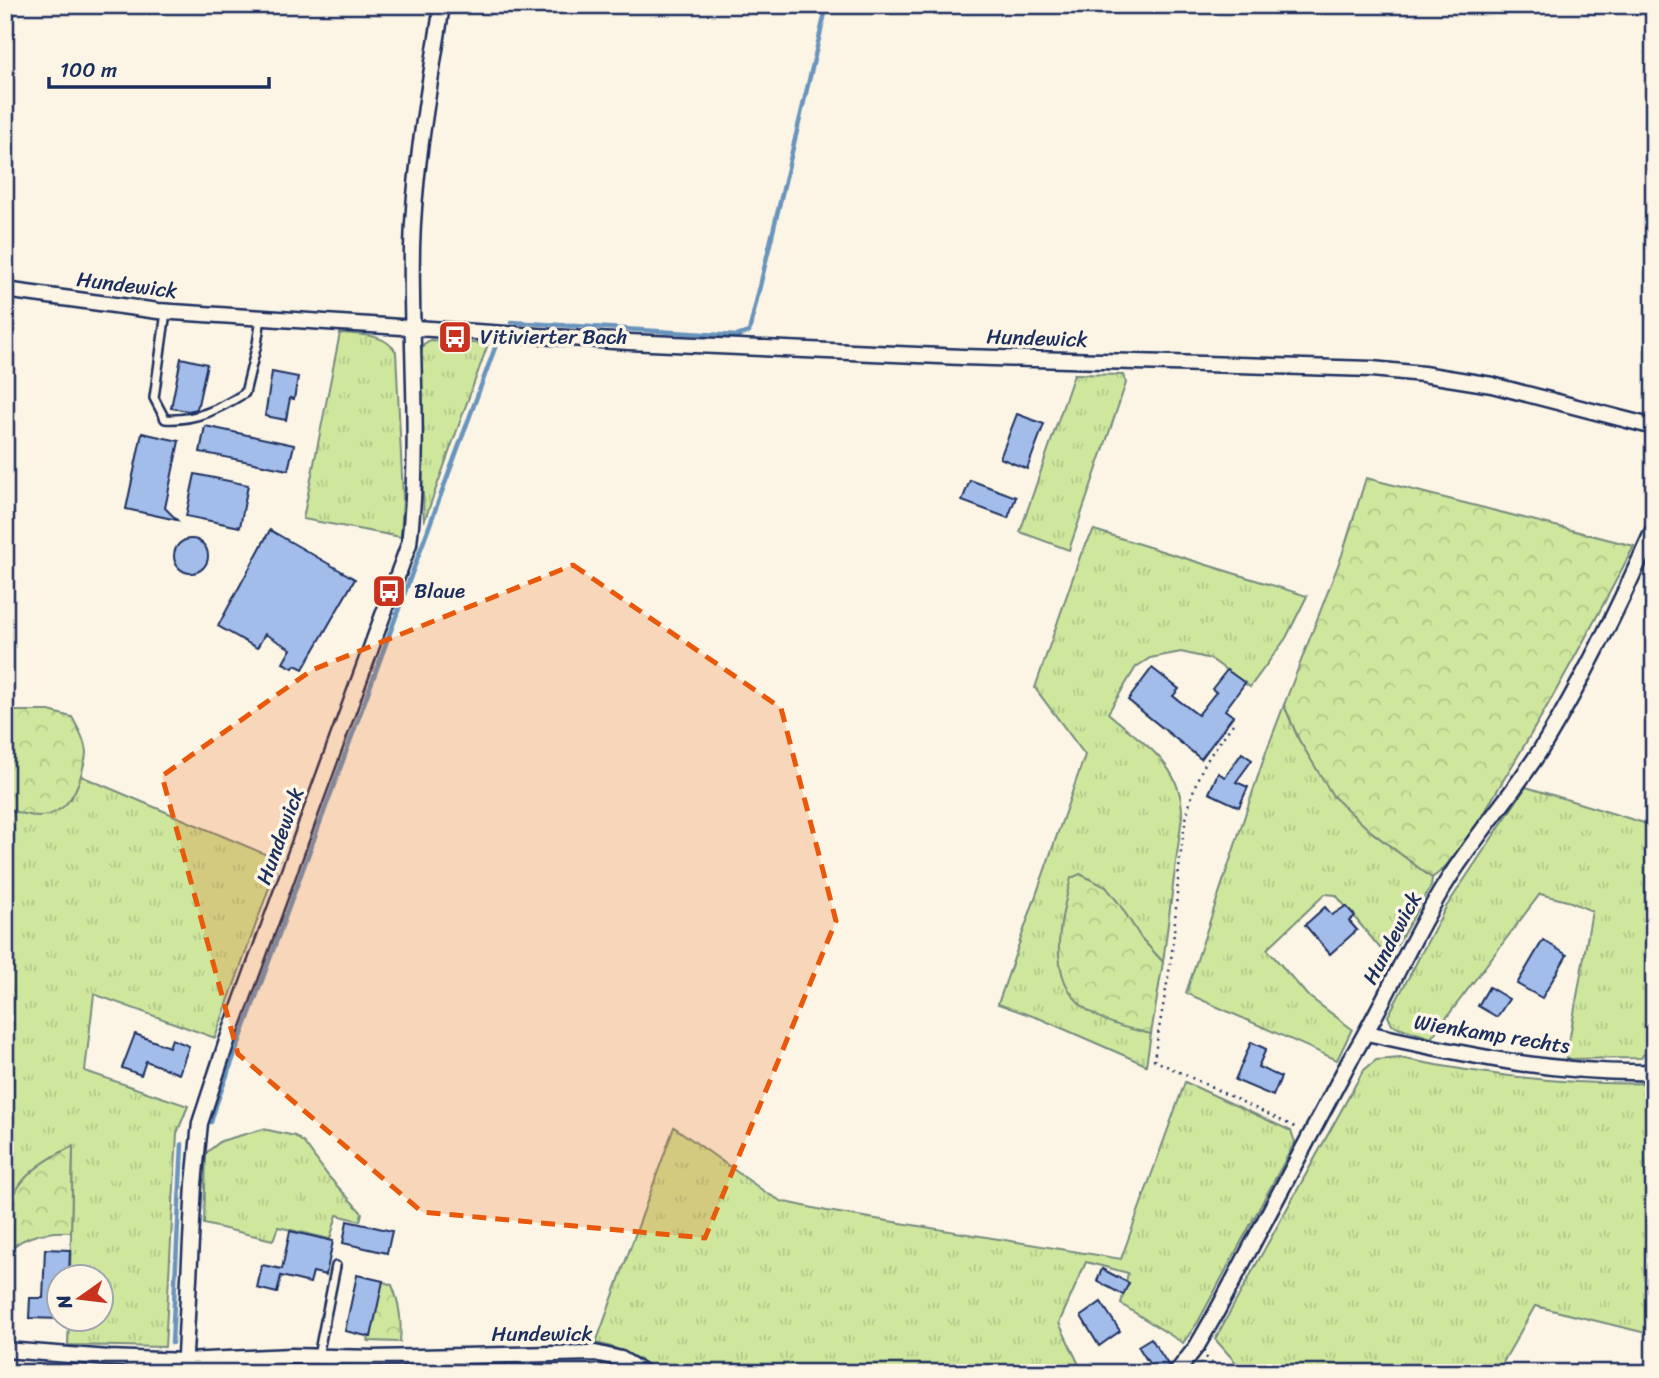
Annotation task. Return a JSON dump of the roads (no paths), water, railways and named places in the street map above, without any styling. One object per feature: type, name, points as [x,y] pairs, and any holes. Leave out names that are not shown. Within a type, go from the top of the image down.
[{"type":"street","name":"Hundewick","points":[[184,1367],[200,1123],[227,1041],[409,544],[414,474],[414,204],[442,5]]},
{"type":"street","name":"Hundewick","points":[[5,290],[166,312],[629,342],[961,357],[1372,369],[1492,385],[1654,427]]},
{"type":"street","name":"Hundewick","points":[[1176,1373],[1197,1346],[1446,883],[1546,742],[1625,593],[1654,528]]},
{"type":"street","name":"Wienkamp rechts","points":[[1367,1033],[1522,1065],[1595,1071],[1654,1072]]},
{"type":"street","name":"Hundewick","points":[[5,1350],[184,1367],[317,1357],[595,1353],[621,1359],[644,1373]]},
{"type":"lane","points":[[166,312],[154,398],[165,419],[184,421],[220,408],[245,393],[261,318]]},
{"type":"lane","points":[[317,1357],[336,1266]]},
{"type":"waterway","points":[[511,322],[737,336],[749,332],[827,5]]},
{"type":"waterway","points":[[211,1122],[496,345]]},
{"type":"waterway","points":[[172,1343],[182,1144]]},
{"type":"place","name":"Vitivierter Bach","points":[[455,337]]},
{"type":"place","name":"Blaue","points":[[389,591]]}]
